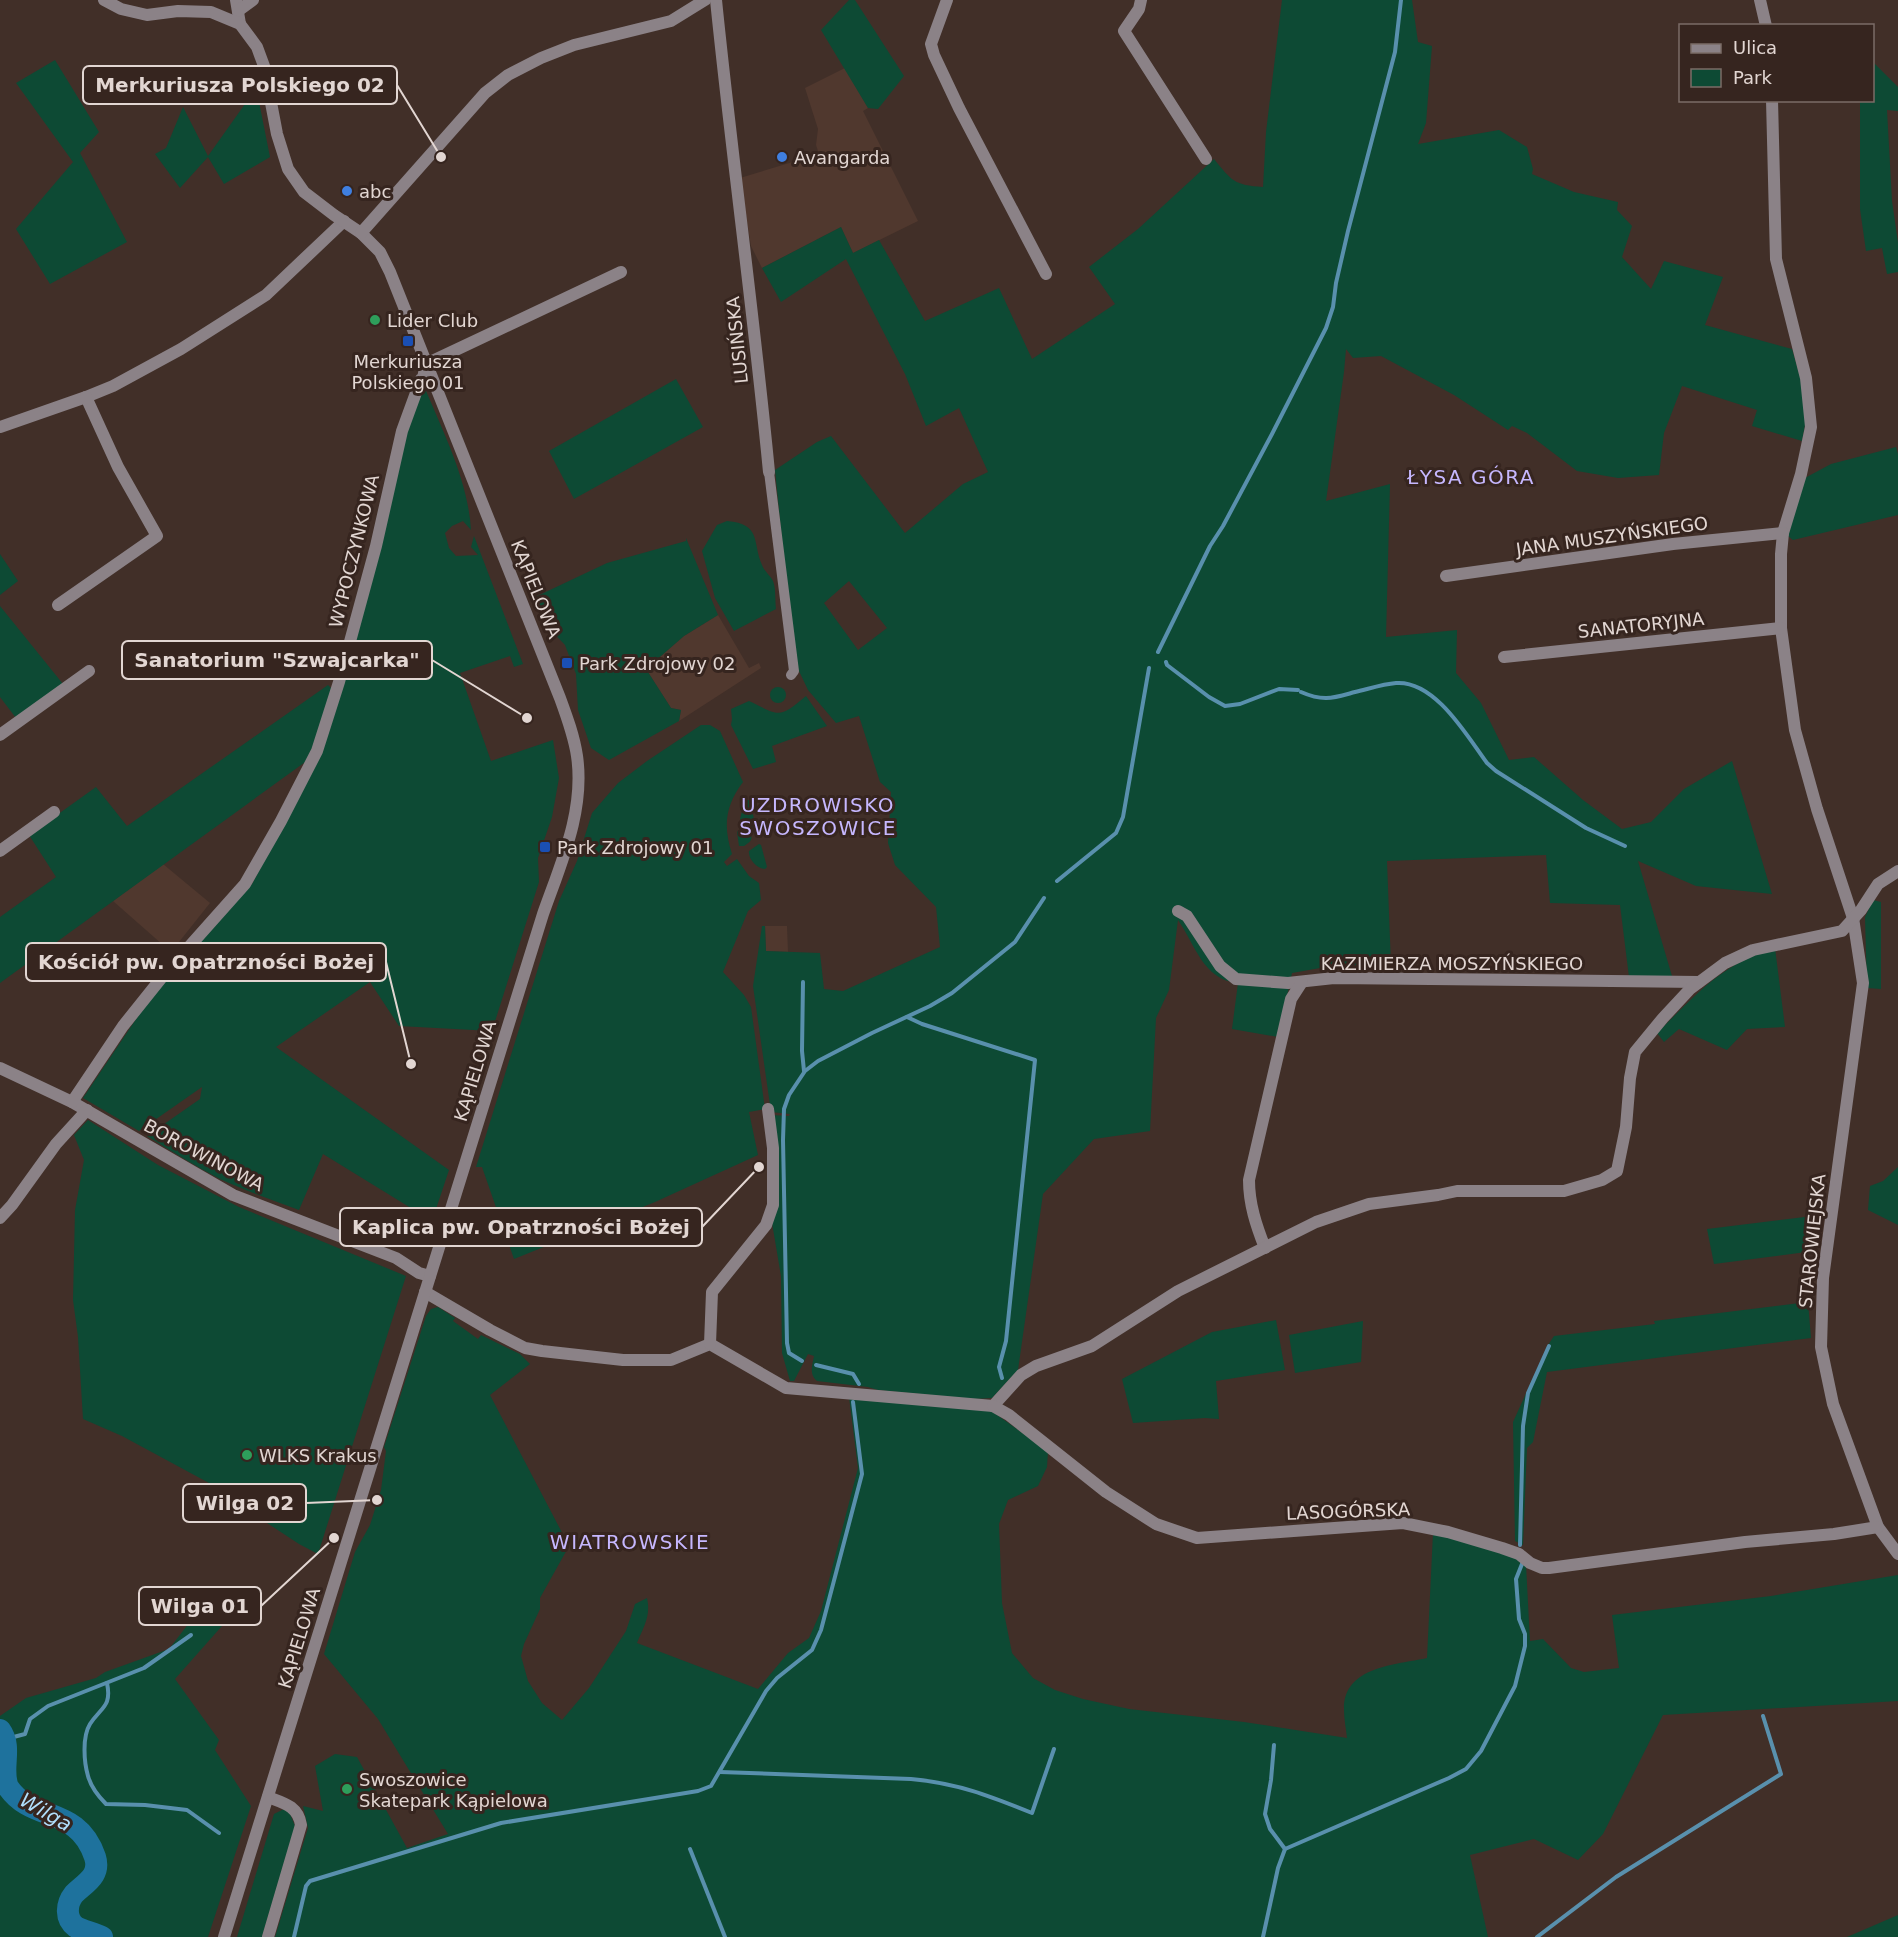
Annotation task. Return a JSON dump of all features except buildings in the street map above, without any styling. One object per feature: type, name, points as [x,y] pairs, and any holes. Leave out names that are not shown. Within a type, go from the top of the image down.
[{"type":"street","points":[[104,0],[121,9],[147,15],[178,11],[211,12],[240,24]]},
{"type":"street","points":[[240,24],[237,6],[253,0]]},
{"type":"street","points":[[361,233],[484,93],[508,75],[541,58],[574,45],[671,21],[705,0]]},
{"type":"street","name":"LUSIŃSKA","points":[[717,0],[727,106],[794,671],[791,675]]},
{"type":"street","points":[[947,0],[931,44],[934,55],[959,108],[1046,274]]},
{"type":"street","points":[[1141,0],[1139,9],[1124,31],[1206,159]]},
{"type":"street","points":[[1760,0],[1766,24]]},
{"type":"street","name":"KĄPIELOWA","points":[[226,1931],[572,827],[578,799],[579,777],[575,746],[568,721],[383,257],[361,233],[304,192],[288,169],[277,134],[264,66],[257,47],[240,24]]},
{"type":"street","name":"STAROWIEJSKA","points":[[1772,102],[1776,259],[1806,378],[1811,427],[1801,474],[1783,533],[1781,628],[1795,730],[1817,808],[1853,918],[1863,983],[1823,1278],[1821,1347],[1833,1404],[1878,1527],[1898,1554]]},
{"type":"street","points":[[0,427],[86,397],[156,363],[231,319],[266,296],[344,221]]},
{"type":"street","points":[[426,364],[621,272]]},
{"type":"street","name":"WYPOCZYNKOWA","points":[[72,1101],[136,1010],[163,976],[245,884],[317,751],[339,682],[376,546],[402,431],[423,378],[426,364]]},
{"type":"street","points":[[58,605],[157,536],[118,467],[86,397]]},
{"type":"street","name":"JANA MUSZYŃSKIEGO","points":[[1446,576],[1673,544],[1783,533]]},
{"type":"street","name":"SANATORYJNA","points":[[1504,657],[1781,628]]},
{"type":"street","points":[[0,735],[89,671]]},
{"type":"street","points":[[0,851],[54,812]]},
{"type":"street","points":[[710,1344],[786,1388],[993,1406],[1021,1375],[1036,1366],[1092,1346],[1178,1291],[1316,1222],[1369,1204],[1457,1191],[1564,1191],[1602,1180],[1617,1171],[1626,1128],[1630,1078],[1635,1052],[1663,1018],[1699,982],[1725,963],[1753,950],[1842,931],[1878,884],[1898,871]]},
{"type":"street","points":[[1178,912],[1187,916],[1220,966],[1236,979],[1302,982]]},
{"type":"street","name":"KAZIMIERZA MOSZYŃSKIEGO","points":[[1265,1248],[1249,1196],[1249,1180],[1291,999],[1302,982],[1334,978],[1699,982]]},
{"type":"street","name":"BOROWINOWA","points":[[0,1068],[72,1101],[233,1195],[396,1258],[419,1273],[430,1276]]},
{"type":"street","points":[[710,1344],[712,1292],[766,1225],[773,1205],[773,1148],[768,1109]]},
{"type":"street","points":[[0,1218],[56,1144],[87,1110]]},
{"type":"street","points":[[425,1292],[525,1348],[623,1360],[671,1360],[710,1344]]},
{"type":"street","name":"LASOGÓRSKA","points":[[993,1406],[1009,1414],[1106,1492],[1156,1524],[1197,1538],[1403,1523],[1448,1532],[1502,1548],[1519,1554],[1530,1563],[1549,1568],[1745,1542],[1831,1535],[1878,1527]]},
{"type":"street","points":[[268,1797],[290,1805],[300,1817],[301,1825],[268,1937]]},
{"type":"shaded area","points":[[845,68],[868,108],[863,111],[918,221],[853,253],[841,227],[762,268],[751,246],[740,178],[819,154],[816,145],[818,129],[805,88]]},
{"type":"shaded area","points":[[718,615],[749,668],[759,663],[761,668],[679,721],[681,710],[671,708],[646,669],[684,636]]},
{"type":"shaded area","points":[[163,864],[210,903],[171,952],[113,901]]},
{"type":"shaded area","points":[[765,926],[787,926],[788,952],[766,951]]},
{"type":"green space","points":[[849,0],[855,0],[904,76],[878,109],[868,108],[821,30]]},
{"type":"green space","points":[[1282,0],[1412,0],[1418,42],[1432,46],[1426,123],[1418,144],[1499,130],[1527,147],[1533,169],[1532,174],[1574,192],[1618,202],[1617,210],[1632,226],[1622,257],[1651,289],[1664,261],[1723,277],[1705,325],[1792,349],[1804,390],[1807,414],[1802,441],[1752,426],[1757,410],[1682,386],[1664,433],[1659,475],[1618,478],[1577,471],[1527,433],[1512,426],[1508,430],[1454,395],[1381,356],[1353,358],[1346,349],[1326,501],[1390,484],[1386,637],[1457,630],[1456,673],[1481,703],[1509,760],[1534,757],[1583,800],[1622,829],[1651,822],[1684,789],[1732,761],[1772,894],[1696,886],[1638,861],[1672,976],[1629,977],[1620,905],[1550,903],[1546,855],[1387,861],[1391,966],[1337,965],[1292,973],[1278,1037],[1232,1029],[1238,983],[1216,975],[1208,968],[1178,920],[1169,990],[1156,1018],[1150,1131],[1094,1139],[1043,1194],[1018,1370],[992,1398],[973,1399],[878,1390],[817,1381],[812,1373],[814,1356],[808,1354],[794,1381],[790,1381],[782,1353],[781,1276],[771,1217],[771,1115],[789,1116],[790,1114],[771,1112],[753,986],[762,926],[765,926],[766,951],[820,953],[824,989],[843,991],[940,947],[936,907],[895,865],[888,843],[891,792],[880,782],[859,716],[836,723],[808,690],[799,671],[793,649],[775,470],[817,442],[831,436],[905,533],[963,484],[988,472],[959,408],[926,426],[905,374],[846,259],[781,302],[762,268],[841,227],[853,253],[879,240],[925,321],[999,288],[1032,359],[1115,304],[1089,267],[1138,229],[1214,159],[1239,183],[1263,187],[1266,132]],"holes":[[[849,581],[887,628],[858,650],[824,603]]]},
{"type":"green space","points":[[55,60],[99,132],[80,153],[127,242],[50,284],[16,229],[73,162],[16,83]]},
{"type":"green space","points":[[1874,63],[1898,87],[1898,111],[1887,110],[1892,201],[1898,243],[1898,272],[1887,274],[1882,248],[1866,251],[1860,209],[1860,102],[1874,102]]},
{"type":"green space","points":[[258,97],[270,157],[224,184],[208,157],[180,188],[155,154],[166,148],[183,107],[208,156],[245,104]]},
{"type":"green space","points":[[676,379],[703,427],[574,499],[549,451]]},
{"type":"green space","points":[[424,386],[454,456],[469,511],[471,530],[463,521],[452,526],[445,533],[449,548],[456,556],[478,555],[471,547],[474,536],[523,664],[514,667],[510,656],[460,673],[491,761],[553,740],[559,778],[552,817],[538,858],[539,882],[492,1031],[399,1026],[370,982],[276,1047],[449,1170],[432,1221],[323,1154],[299,1210],[220,1179],[147,1136],[200,1099],[202,1087],[139,1131],[83,1098],[157,988],[252,884],[321,751],[407,427]]},
{"type":"green space","points":[[1896,447],[1898,515],[1793,540],[1788,536],[1803,479],[1831,464]]},
{"type":"green space","points":[[727,521],[746,526],[751,530],[763,567],[775,587],[776,609],[734,631],[715,598],[702,551],[717,525]]},
{"type":"green space","points":[[686,538],[718,615],[684,636],[646,669],[671,708],[681,710],[679,721],[609,760],[591,748],[578,710],[576,674],[565,645],[545,624],[533,598],[607,563],[686,541]]},
{"type":"green space","points":[[0,554],[18,581],[0,595]]},
{"type":"green space","points":[[0,606],[63,684],[16,718],[0,697]]},
{"type":"green space","points":[[328,685],[332,689],[315,747],[308,760],[0,983],[0,917],[56,877],[29,835],[96,787],[127,826]]},
{"type":"green space","points":[[778,687],[786,695],[778,703],[770,695]]},
{"type":"green space","points":[[806,696],[827,726],[772,746],[776,762],[753,769],[731,725],[731,709],[749,701],[779,713],[790,709]]},
{"type":"green space","points":[[701,725],[710,725],[720,731],[743,782],[732,799],[727,816],[727,834],[732,854],[724,862],[727,866],[737,859],[749,876],[759,883],[761,900],[748,911],[723,972],[744,995],[751,1007],[765,1109],[749,1112],[758,1155],[655,1202],[514,1259],[482,1167],[476,1167],[559,901],[577,861],[592,813],[618,783]]},
{"type":"green space","points":[[745,800],[749,800],[756,826],[752,827],[742,823],[740,819]]},
{"type":"green space","points":[[739,830],[751,835],[751,840],[744,846],[739,846],[737,832]]},
{"type":"green space","points":[[759,844],[767,867],[765,869],[756,865],[749,854],[749,851]]},
{"type":"green space","points":[[1873,900],[1881,902],[1881,989],[1867,988],[1865,917]]},
{"type":"green space","points":[[1775,948],[1785,1027],[1747,1029],[1727,1050],[1679,1029],[1664,1042],[1657,1033],[1710,982],[1739,963]]},
{"type":"green space","points":[[88,1120],[158,1165],[239,1207],[406,1276],[318,1554],[226,1496],[222,1490],[122,1436],[83,1419],[78,1337],[73,1300],[75,1210],[84,1160],[74,1135]]},
{"type":"green space","points":[[1898,1167],[1898,1225],[1868,1210],[1870,1186],[1883,1181]]},
{"type":"green space","points":[[1821,1215],[1814,1251],[1714,1264],[1707,1229]]},
{"type":"green space","points":[[1808,1302],[1811,1338],[1547,1372],[1533,1442],[1527,1448],[1523,1545],[1515,1541],[1513,1422],[1554,1336]]},
{"type":"green space","points":[[438,1307],[455,1318],[453,1321],[478,1339],[481,1335],[520,1354],[530,1364],[490,1395],[569,1546],[540,1598],[540,1609],[521,1656],[528,1681],[542,1703],[562,1720],[589,1688],[626,1631],[635,1604],[647,1598],[647,1616],[637,1643],[758,1689],[788,1653],[809,1638],[821,1611],[858,1468],[849,1397],[990,1410],[1048,1451],[1047,1467],[1038,1486],[1008,1500],[999,1524],[1002,1603],[1012,1653],[1033,1678],[1055,1690],[1083,1699],[1129,1709],[1244,1722],[1347,1738],[1344,1710],[1346,1695],[1352,1684],[1374,1670],[1427,1658],[1433,1533],[1515,1557],[1526,1565],[1530,1641],[1543,1639],[1571,1668],[1584,1672],[1619,1668],[1612,1615],[1771,1596],[1898,1575],[1898,1701],[1663,1715],[1603,1834],[1578,1860],[1534,1839],[1470,1855],[1488,1937],[275,1937],[308,1828],[303,1806],[323,1811],[315,1766],[335,1754],[357,1757],[407,1848],[448,1834],[378,1719],[324,1654],[355,1552],[370,1525],[381,1490],[386,1451],[384,1447],[426,1316],[431,1309]]},
{"type":"green space","points":[[1276,1320],[1285,1370],[1216,1381],[1219,1419],[1133,1423],[1122,1379],[1212,1332]]},
{"type":"green space","points":[[1363,1321],[1361,1362],[1295,1373],[1289,1335]]},
{"type":"green space","points":[[210,1588],[237,1609],[175,1679],[219,1740],[215,1750],[251,1806],[208,1937],[0,1937],[0,1716],[26,1698],[96,1678],[105,1672],[169,1649],[199,1610]]},
{"type":"green space","points":[[284,1809],[290,1814],[295,1826],[262,1937],[237,1937],[274,1814]]},
{"type":"green space","points":[[1898,1915],[1898,1937],[1847,1937]]},
{"type":"waterway","points":[[1158,652],[1210,546],[1272,434],[1326,328],[1333,307],[1348,231],[1395,52],[1401,0]]},
{"type":"waterway","points":[[1166,662],[1209,697],[1225,706],[1240,704],[1279,689],[1298,690]]},
{"type":"waterway","points":[[1057,881],[1116,833],[1123,817],[1149,668]]},
{"type":"waterway","points":[[1301,692],[1328,698],[1396,683],[1410,684],[1424,690],[1449,712],[1487,763],[1496,771],[1586,828],[1625,846]]},
{"type":"waterway","points":[[802,1361],[789,1353],[787,1343],[783,1140],[784,1109],[789,1095],[805,1071],[818,1061],[952,993],[1015,942],[1044,898]]},
{"type":"waterway","points":[[803,982],[804,1071]]},
{"type":"waterway","points":[[907,1017],[922,1024],[1035,1060],[1006,1341],[999,1367],[1002,1378]]},
{"type":"waterway","points":[[1520,1545],[1523,1426],[1528,1393],[1549,1346]]},
{"type":"waterway","points":[[816,1365],[853,1374],[859,1384]]},
{"type":"waterway","points":[[294,1937],[306,1886],[310,1881],[501,1823],[698,1791],[711,1786],[766,1691],[777,1678],[812,1650],[821,1630],[862,1474],[853,1402]]},
{"type":"waterway","points":[[1263,1937],[1278,1868],[1285,1849],[1449,1778],[1466,1769],[1481,1751],[1515,1686],[1525,1646],[1525,1634],[1519,1619],[1516,1579],[1522,1564]]},
{"type":"waterway","points":[[6,1739],[25,1734],[30,1719],[48,1706],[144,1668],[191,1635]]},
{"type":"waterway","points":[[107,1683],[107,1702],[87,1729],[85,1742],[88,1776],[98,1795],[106,1804],[145,1805],[187,1810],[219,1833]]},
{"type":"waterway","points":[[1537,1937],[1616,1877],[1781,1774],[1763,1716]]},
{"type":"waterway","name":"Wilga","points":[[0,1730],[6,1744],[5,1773],[8,1787],[29,1806],[66,1821],[78,1829],[95,1857],[94,1874],[71,1898],[68,1916],[76,1927],[102,1937]]},
{"type":"waterway","points":[[1274,1745],[1265,1814],[1270,1829],[1285,1849]]},
{"type":"waterway","points":[[720,1772],[928,1781],[973,1791],[1032,1813],[1054,1749]]},
{"type":"waterway","points":[[690,1849],[725,1937]]},
{"type":"place","name":"Merkuriusza Polskiego 02","points":[[441,157]]},
{"type":"place","name":"Avangarda","points":[[782,157]]},
{"type":"place","name":"abc","points":[[347,191]]},
{"type":"place","name":"Lider Club","points":[[375,320]]},
{"type":"place","name":"Merkuriusza Polskiego 01","points":[[408,341]]},
{"type":"place","name":"Park Zdrojowy 02","points":[[567,663]]},
{"type":"place","name":"Sanatorium \"Szwajcarka\"","points":[[527,718]]},
{"type":"place","name":"Park Zdrojowy 01","points":[[545,847]]},
{"type":"place","name":"Kościół pw. Opatrzności Bożej","points":[[411,1064]]},
{"type":"place","name":"Kaplica pw. Opatrzności Bożej","points":[[759,1167]]},
{"type":"place","name":"WLKS Krakus","points":[[247,1455]]},
{"type":"place","name":"Wilga 02","points":[[377,1500]]},
{"type":"place","name":"Wilga 01","points":[[334,1538]]},
{"type":"place","name":"Swoszowice Skatepark Kąpielowa","points":[[347,1789]]},
{"type":"district","name":"ŁYSA GÓRA","points":[[1471,477]]},
{"type":"district","name":"UZDROWISKO SWOSZOWICE","points":[[818,816]]},
{"type":"district","name":"WIATROWSKIE","points":[[630,1542]]}]
